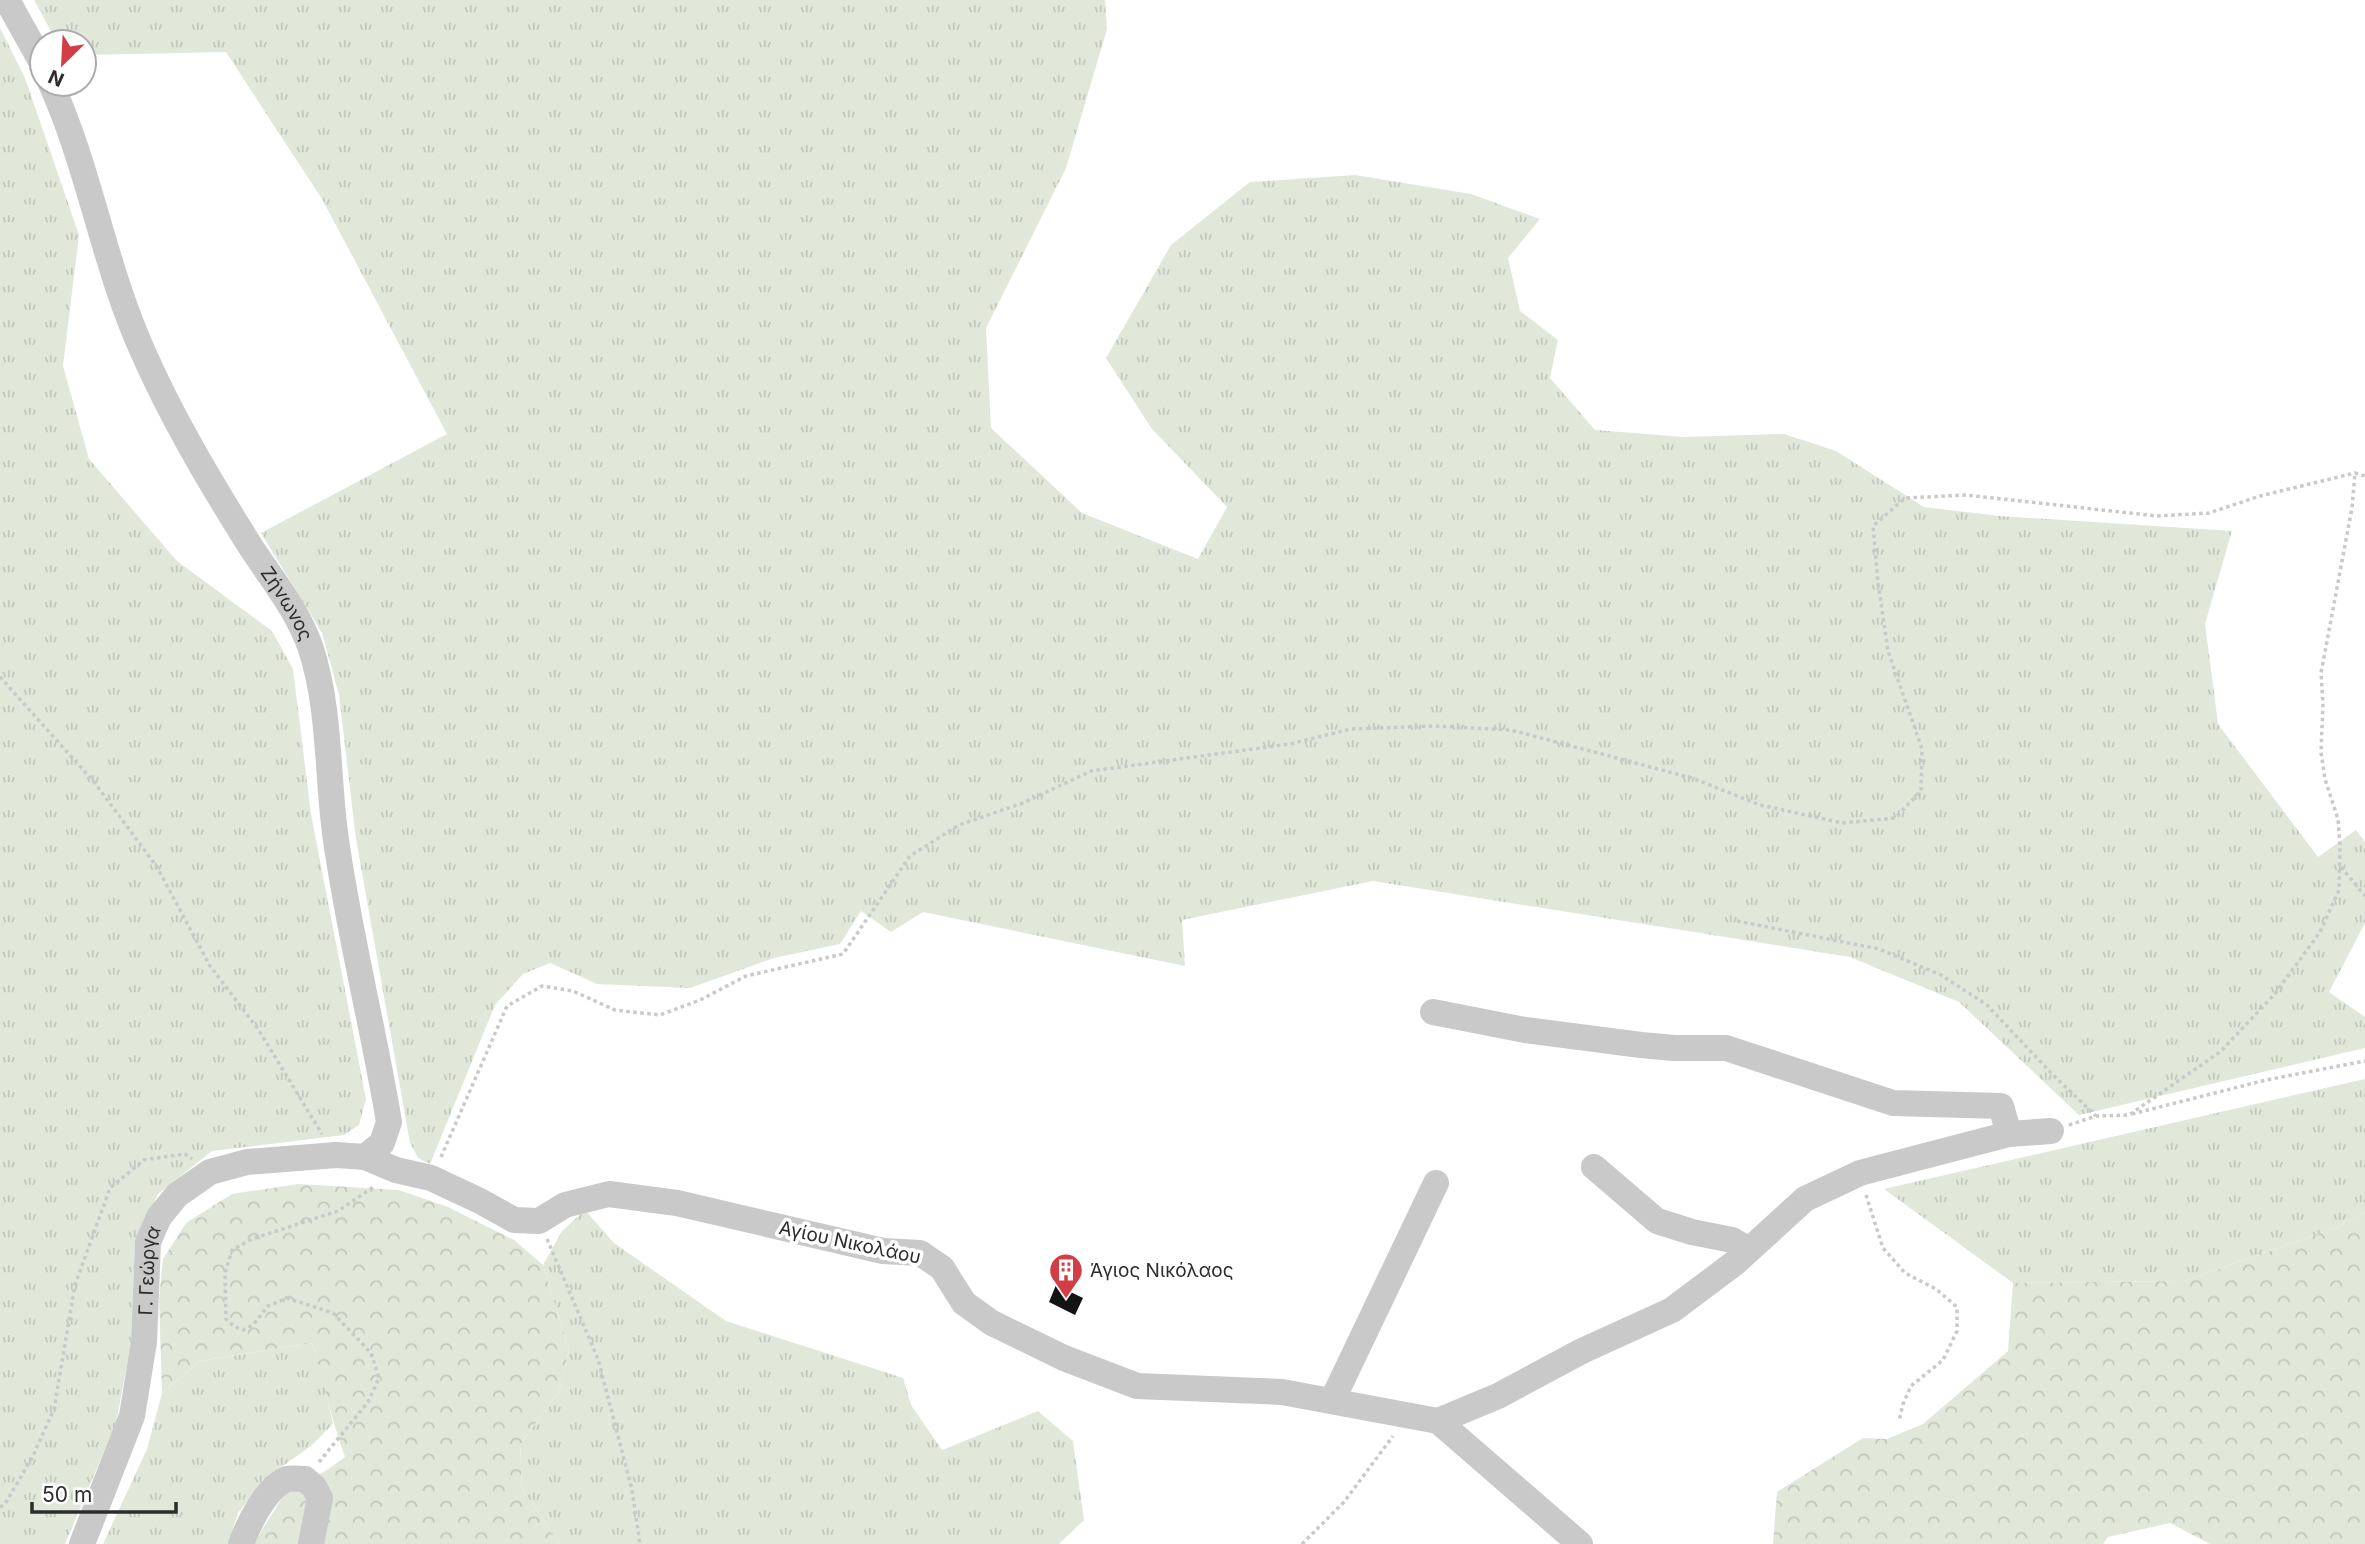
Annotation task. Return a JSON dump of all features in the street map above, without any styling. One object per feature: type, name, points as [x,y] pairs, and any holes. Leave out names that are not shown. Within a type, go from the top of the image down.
[{"type":"street","points":[[7,0],[28,38]]},
{"type":"street","name":"Ζήνωνος","points":[[58,98],[91,195],[115,279],[142,350],[208,479],[256,556],[294,610],[310,646],[320,686],[335,834],[388,1122],[382,1143],[365,1157]]},
{"type":"street","points":[[1433,1012],[1525,1030],[1641,1045],[1726,1048],[1893,1102],[2001,1106],[2009,1134]]},
{"type":"street","points":[[1580,1544],[1438,1421],[1498,1396],[1582,1351],[1672,1310],[1749,1250],[1805,1199],[1860,1173],[2009,1134],[2051,1131]]},
{"type":"street","name":"Γ. Γεώργα","points":[[82,1544],[132,1416],[144,1342],[148,1242],[159,1217],[177,1195],[210,1172],[247,1162],[335,1155],[365,1157]]},
{"type":"street","points":[[365,1157],[396,1170],[431,1178],[480,1200],[514,1220],[539,1222]]},
{"type":"street","points":[[1594,1167],[1657,1222],[1692,1233],[1732,1240],[1749,1250]]},
{"type":"street","points":[[1332,1401],[1436,1182]]},
{"type":"street","name":"Αγίου Νικολάου","points":[[539,1222],[565,1205],[609,1194],[677,1203],[883,1251],[920,1253],[942,1268],[964,1303],[992,1323],[1064,1358],[1137,1386],[1282,1392],[1438,1421]]},
{"type":"street","points":[[241,1544],[267,1494],[287,1479],[304,1479],[320,1498],[311,1544]]},
{"type":"path","points":[[2129,1115],[2220,1052],[2274,995],[2320,933],[2339,890],[2338,819],[2325,779],[2321,752],[2321,673],[2352,508],[2355,473]]},
{"type":"path","points":[[431,1178],[507,1006],[542,986],[573,991],[615,1010],[660,1015],[700,1000],[746,976],[843,954],[910,856],[959,825],[1023,803],[1091,771],[1290,744],[1350,729],[1435,726],[1511,730],[1692,778],[1774,808],[1842,823],[1895,817],[1922,791],[1922,750],[1888,651],[1873,526],[1905,498],[1966,495],[2157,516],[2209,513],[2260,496],[2355,473],[2365,476]]},
{"type":"path","points":[[0,677],[94,782],[157,867],[210,966],[258,1029],[335,1155]]},
{"type":"path","points":[[2340,866],[2365,897]]},
{"type":"path","points":[[1737,921],[1879,949],[1941,975],[1987,1005],[2096,1116]]},
{"type":"path","points":[[2051,1131],[2096,1116],[2129,1115],[2266,1080],[2365,1061]]},
{"type":"path","points":[[0,1507],[5,1504],[33,1456],[54,1409],[75,1285],[110,1188],[144,1160],[185,1154],[210,1172]]},
{"type":"path","points":[[304,1479],[368,1402],[379,1378],[371,1353],[333,1313],[287,1297],[268,1306],[253,1325],[243,1330],[235,1327],[226,1319],[225,1273],[232,1250],[252,1239],[338,1211],[396,1170]]},
{"type":"path","points":[[1860,1173],[1883,1248],[1905,1273],[1936,1289],[1957,1307],[1957,1331],[1943,1360],[1911,1386],[1899,1421]]},
{"type":"path","points":[[539,1222],[598,1359],[632,1490],[640,1544]]},
{"type":"path","points":[[1302,1544],[1344,1502],[1408,1416]]},
{"type":"green space","points":[[34,0],[1105,0],[1107,29],[1066,168],[986,328],[991,428],[1082,513],[1198,559],[1227,507],[1152,429],[1106,358],[1171,245],[1250,182],[1355,175],[1471,194],[1540,219],[1508,258],[1520,311],[1558,340],[1550,378],[1595,430],[1684,437],[1784,434],[1836,451],[1924,507],[1999,516],[2232,531],[2205,624],[2218,724],[2318,857],[2356,830],[2365,842],[2365,923],[2329,992],[2365,1017],[2365,1048],[2079,1115],[1959,1002],[1850,957],[1373,881],[1182,920],[1185,966],[923,912],[891,932],[861,911],[840,944],[774,958],[690,988],[597,984],[550,963],[523,974],[495,1005],[430,1164],[418,1158],[410,1143],[356,839],[339,695],[322,633],[261,533],[447,434],[322,199],[226,52],[98,55],[98,28],[49,28]]},
{"type":"green space","points":[[0,28],[25,78],[28,98],[32,98],[79,235],[63,366],[89,459],[177,561],[272,631],[293,669],[311,814],[366,1099],[359,1125],[344,1135],[212,1151],[158,1194],[135,1242],[131,1344],[116,1423],[65,1544],[0,1544]]},
{"type":"green space","points":[[2365,1079],[2365,1212],[2335,1228],[2184,1281],[2013,1283],[1884,1189]]},
{"type":"green space","points":[[298,1184],[399,1190],[448,1207],[514,1240],[543,1265],[569,1350],[559,1391],[520,1445],[522,1489],[560,1544],[253,1544],[286,1492],[345,1457],[312,1343],[200,1361],[162,1393],[159,1298],[163,1259],[186,1223],[232,1194]]},
{"type":"green space","points":[[585,1210],[614,1243],[726,1321],[903,1378],[911,1405],[942,1450],[1038,1411],[1073,1441],[1084,1520],[1059,1544],[560,1544],[522,1489],[520,1445],[559,1391],[569,1350],[543,1265],[562,1231]]},
{"type":"green space","points":[[2365,1212],[2365,1544],[2210,1544],[2170,1523],[2108,1537],[2103,1544],[1773,1544],[1777,1492],[1863,1438],[1887,1439],[1923,1424],[2008,1351],[2013,1283],[2184,1281],[2335,1228]]},
{"type":"green space","points":[[312,1343],[333,1424],[311,1446],[263,1480],[238,1513],[228,1544],[103,1544],[147,1449],[162,1393],[200,1361]]},
{"type":"building","name":"Άγιος Νικόλαος","points":[[1056,1285],[1083,1298],[1075,1315],[1049,1302]]},
{"type":"place","name":"Άγιος Νικόλαος","points":[[1066,1300]]}]
